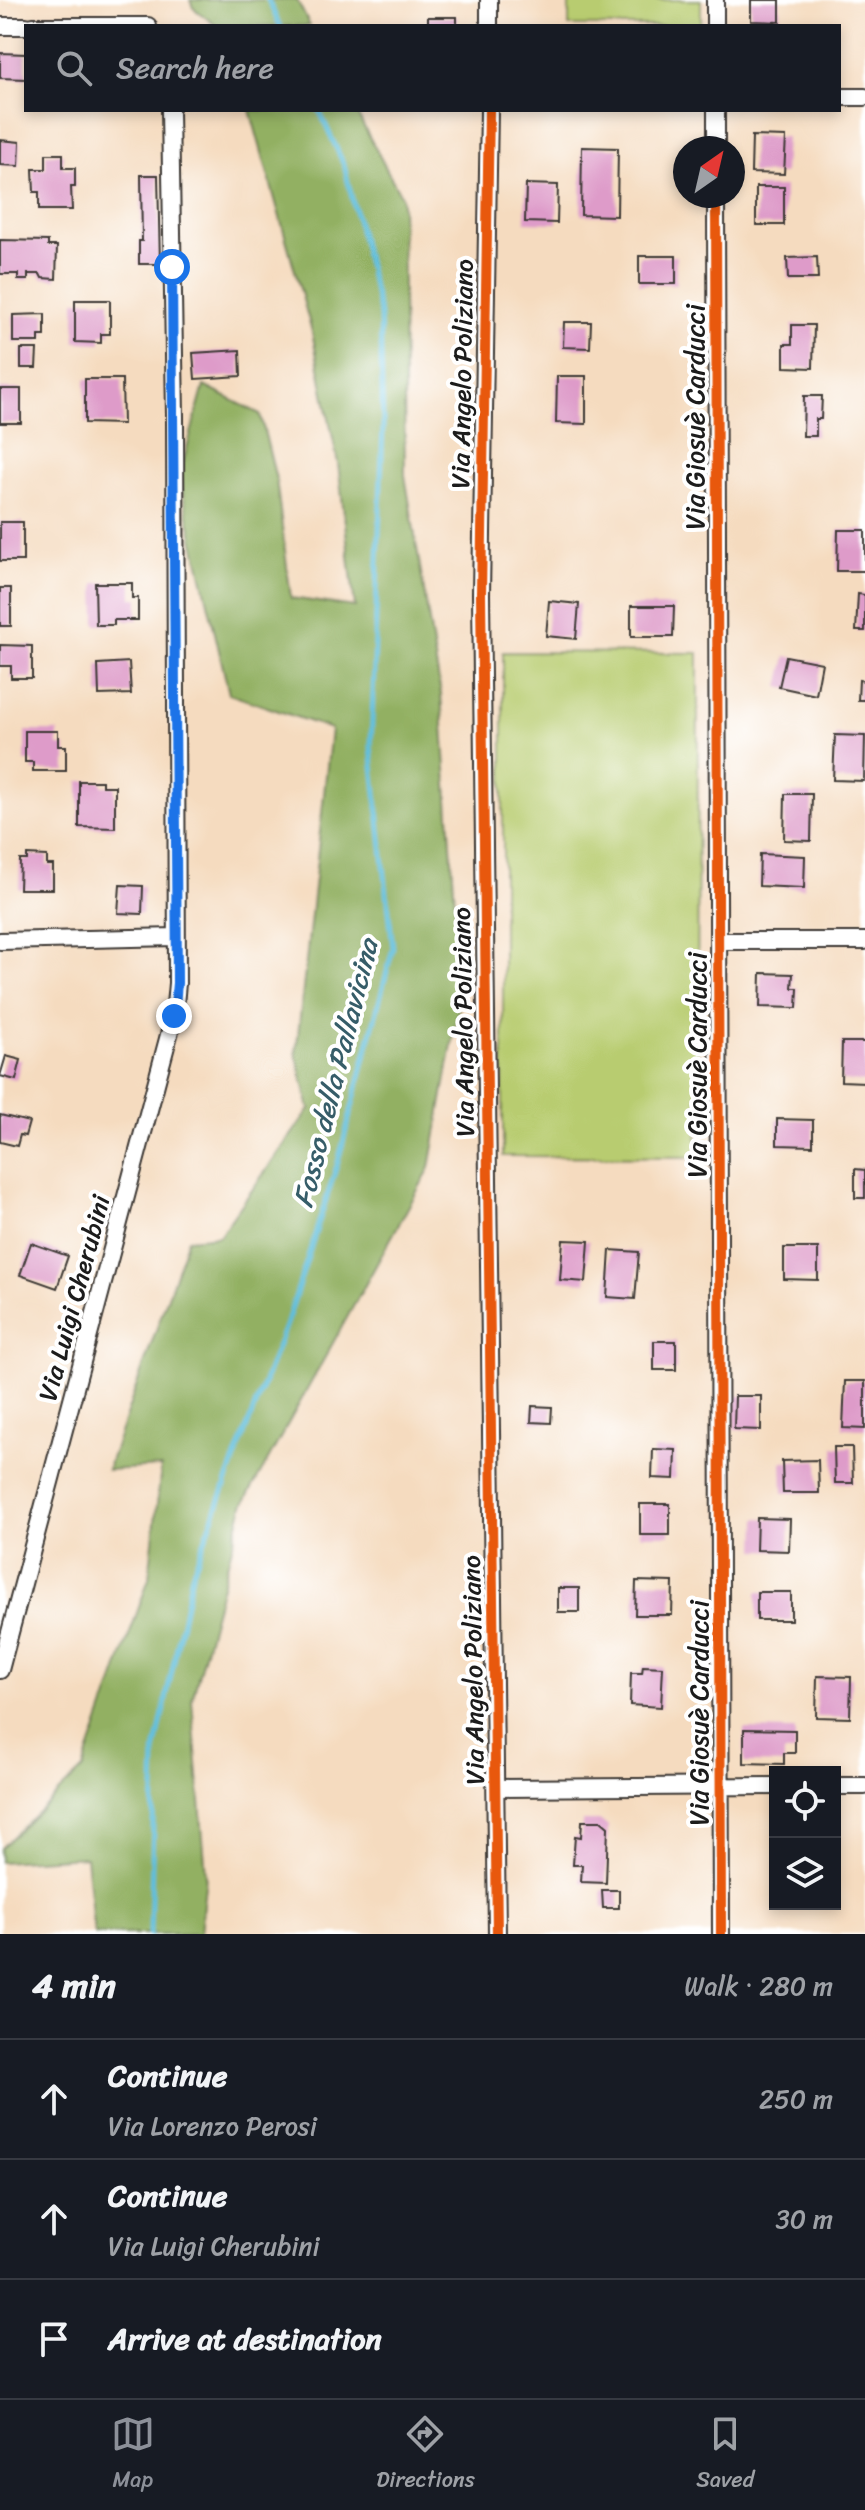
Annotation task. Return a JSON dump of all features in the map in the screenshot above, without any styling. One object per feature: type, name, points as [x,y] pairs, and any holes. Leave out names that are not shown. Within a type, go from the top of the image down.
[{"type":"street","points":[[489,0],[489,24]]},
{"type":"street","points":[[715,0],[715,24]]},
{"type":"street","points":[[0,26],[24,26]]},
{"type":"street","points":[[841,97],[865,97]]},
{"type":"street","name":"Via Luigi Cherubini","points":[[0,1670],[174,1016],[177,983],[175,416],[170,112]]},
{"type":"street","name":"Via Angelo Poliziano","points":[[489,112],[481,594],[497,1934]]},
{"type":"street","points":[[716,112],[716,136]]},
{"type":"street","name":"Via Giosuè Carducci","points":[[716,208],[721,1934]]},
{"type":"street","points":[[0,941],[176,937]]},
{"type":"street","points":[[718,941],[865,941]]},
{"type":"street","points":[[497,1788],[769,1786]]},
{"type":"street","points":[[841,1786],[865,1786]]},
{"type":"green space","points":[[190,0],[297,0],[309,24],[214,24],[193,8]]},
{"type":"green space","points":[[569,0],[701,0],[701,24],[569,24]]},
{"type":"green space","points":[[251,112],[356,112],[402,198],[405,475],[441,694],[461,994],[430,1168],[243,1505],[192,1700],[206,1875],[200,1934],[94,1934],[86,1857],[0,1862],[0,1849],[83,1769],[149,1578],[161,1467],[107,1470],[188,1239],[219,1236],[310,1109],[296,1054],[331,729],[229,694],[179,477],[204,386],[260,414],[276,479],[291,598],[355,607],[338,464],[312,332]]},
{"type":"green space","points":[[503,652],[698,653],[697,1157],[503,1156]]},
{"type":"building","points":[[751,0],[780,0],[780,22],[751,21]]},
{"type":"building","points":[[428,17],[457,17],[457,24],[428,24]]},
{"type":"building","points":[[0,53],[24,54],[24,79],[0,78]]},
{"type":"building","points":[[752,136],[786,137],[784,174],[751,173]]},
{"type":"building","points":[[0,140],[20,142],[19,166],[0,165]]},
{"type":"building","points":[[582,147],[618,148],[617,216],[581,215]]},
{"type":"building","points":[[46,154],[63,154],[63,168],[75,168],[75,187],[71,187],[72,210],[39,210],[39,192],[34,192],[33,169],[46,169]]},
{"type":"building","points":[[141,175],[158,175],[160,264],[139,264],[139,241],[142,241]]},
{"type":"building","points":[[526,184],[558,185],[557,223],[525,222]]},
{"type":"building","points":[[756,187],[784,187],[784,225],[756,225]]},
{"type":"building","points":[[0,240],[48,241],[48,246],[57,246],[56,279],[28,274],[28,280],[18,280],[18,274],[0,274]]},
{"type":"building","points":[[639,256],[676,256],[676,284],[639,284]]},
{"type":"building","points":[[817,257],[818,279],[788,279],[787,258]]},
{"type":"building","points":[[75,300],[110,300],[110,334],[101,334],[101,343],[75,342]]},
{"type":"building","points":[[45,314],[45,336],[39,336],[39,342],[13,342],[13,315]]},
{"type":"building","points":[[564,322],[591,322],[590,348],[563,347]]},
{"type":"building","points":[[792,325],[814,325],[813,368],[784,367],[784,344],[792,344]]},
{"type":"building","points":[[21,349],[37,349],[36,368],[21,368]]},
{"type":"building","points":[[240,350],[241,376],[195,379],[193,353]]},
{"type":"building","points":[[557,376],[586,376],[586,424],[556,423]]},
{"type":"building","points":[[85,379],[122,379],[123,424],[85,423]]},
{"type":"building","points":[[0,389],[21,389],[21,423],[0,423]]},
{"type":"building","points":[[804,396],[822,396],[821,419],[816,419],[816,436],[803,436]]},
{"type":"building","points":[[0,522],[23,522],[23,561],[0,561]]},
{"type":"building","points":[[838,530],[865,530],[865,571],[837,571]]},
{"type":"building","points":[[95,583],[132,583],[132,598],[138,598],[138,620],[114,620],[114,625],[96,625]]},
{"type":"building","points":[[0,588],[11,588],[11,626],[0,626]]},
{"type":"building","points":[[858,594],[865,595],[865,631],[856,631]]},
{"type":"building","points":[[549,601],[579,604],[576,639],[546,636]]},
{"type":"building","points":[[631,606],[674,606],[673,637],[631,637]]},
{"type":"building","points":[[0,645],[32,646],[32,678],[11,678],[11,666],[0,666]]},
{"type":"building","points":[[786,656],[822,663],[816,695],[779,687]]},
{"type":"building","points":[[129,662],[131,694],[99,695],[98,664]]},
{"type":"building","points":[[859,680],[865,681],[865,700],[858,700]]},
{"type":"building","points":[[25,731],[58,731],[58,746],[66,746],[66,771],[33,771],[33,762],[25,762]]},
{"type":"building","points":[[835,735],[865,736],[864,781],[833,780]]},
{"type":"building","points":[[79,781],[102,781],[102,786],[115,786],[115,828],[79,827]]},
{"type":"building","points":[[785,794],[812,794],[811,841],[784,840]]},
{"type":"building","points":[[760,854],[805,856],[804,888],[759,886]]},
{"type":"building","points":[[27,855],[47,856],[47,865],[53,865],[53,889],[19,889],[20,860],[27,860]]},
{"type":"building","points":[[120,885],[143,886],[142,914],[118,913]]},
{"type":"building","points":[[761,973],[793,974],[792,988],[798,988],[797,1008],[760,1007]]},
{"type":"building","points":[[842,1042],[865,1042],[865,1082],[841,1081]]},
{"type":"building","points":[[6,1056],[21,1060],[16,1080],[0,1076]]},
{"type":"building","points":[[0,1115],[29,1122],[25,1136],[20,1135],[17,1146],[0,1142]]},
{"type":"building","points":[[777,1119],[813,1120],[813,1146],[777,1145]]},
{"type":"building","points":[[855,1169],[865,1170],[865,1198],[855,1198]]},
{"type":"building","points":[[563,1240],[589,1241],[586,1282],[560,1280]]},
{"type":"building","points":[[31,1243],[68,1256],[57,1288],[20,1275]]},
{"type":"building","points":[[784,1248],[818,1248],[818,1280],[784,1279]]},
{"type":"building","points":[[610,1250],[639,1252],[635,1299],[607,1297]]},
{"type":"building","points":[[654,1341],[676,1341],[676,1370],[654,1370]]},
{"type":"building","points":[[845,1381],[865,1381],[865,1429],[843,1428]]},
{"type":"building","points":[[735,1396],[761,1396],[761,1430],[734,1429]]},
{"type":"building","points":[[532,1406],[552,1407],[551,1423],[531,1422]]},
{"type":"building","points":[[834,1447],[852,1447],[853,1483],[835,1483]]},
{"type":"building","points":[[653,1449],[676,1450],[675,1479],[652,1478]]},
{"type":"building","points":[[818,1460],[819,1493],[783,1493],[782,1461]]},
{"type":"building","points":[[640,1504],[670,1504],[670,1535],[640,1535]]},
{"type":"building","points":[[757,1518],[790,1519],[789,1551],[756,1550]]},
{"type":"building","points":[[636,1581],[673,1582],[672,1615],[635,1615]]},
{"type":"building","points":[[558,1588],[579,1588],[579,1612],[558,1612]]},
{"type":"building","points":[[757,1592],[791,1592],[791,1620],[757,1620]]},
{"type":"building","points":[[643,1666],[663,1667],[661,1707],[630,1705],[631,1673],[642,1673]]},
{"type":"building","points":[[817,1676],[851,1677],[850,1718],[816,1717]]},
{"type":"building","points":[[744,1729],[795,1730],[795,1753],[784,1753],[784,1764],[744,1763]]},
{"type":"building","points":[[582,1821],[601,1821],[608,1827],[606,1883],[581,1882],[582,1865],[573,1865],[575,1836],[581,1837]]},
{"type":"building","points":[[602,1890],[619,1890],[619,1908],[603,1908]]},
{"type":"waterway","name":"Fosso della Pallavicina","points":[[268,0],[279,24]]},
{"type":"waterway","name":"Fosso della Pallavicina","points":[[150,1934],[155,1752],[192,1574],[290,1313],[338,1162],[393,948],[371,747],[383,426],[380,315],[344,165],[320,112]]},
{"type":"cycle path","points":[[489,112],[481,594],[497,1934]]},
{"type":"cycle path","points":[[716,208],[721,1934]]},
{"type":"route","points":[[172,267],[177,983],[174,1016]]}]
